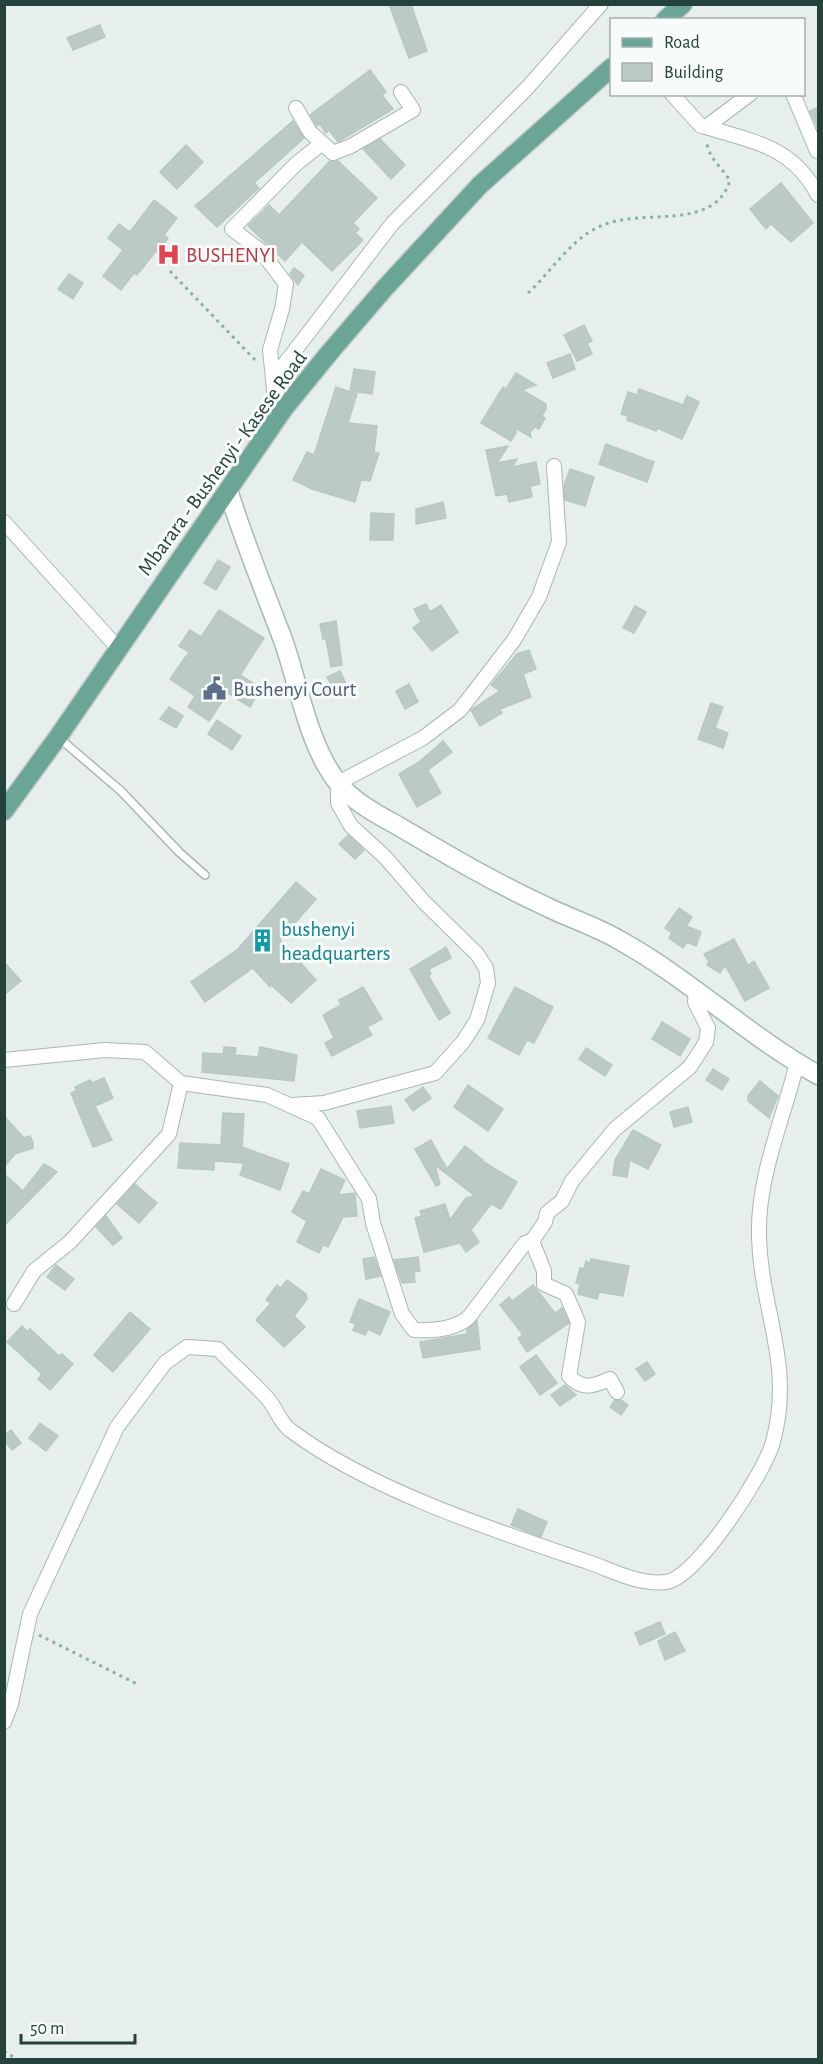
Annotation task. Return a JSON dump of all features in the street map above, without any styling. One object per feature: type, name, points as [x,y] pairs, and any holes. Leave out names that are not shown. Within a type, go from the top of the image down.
[{"type":"main road","points":[[667,18],[683,4]]},
{"type":"main road","name":"Mbarara - Bushenyi - Kasese Road","points":[[4,811],[58,737],[285,407],[384,289],[480,185],[610,69]]},
{"type":"main road","points":[[228,490],[239,526],[283,642],[305,712],[322,754],[338,783],[365,805],[463,864],[545,906],[618,939],[696,988],[796,1062],[819,1075]]},
{"type":"street","points":[[273,379],[392,224],[528,87],[601,4]]},
{"type":"street","points":[[296,108],[321,144],[333,153],[351,146],[413,110],[401,92]]},
{"type":"street","points":[[674,96],[703,127],[768,145],[791,160],[807,176],[819,195]]},
{"type":"street","points":[[703,127],[747,96]]},
{"type":"street","points":[[794,96],[817,151]]},
{"type":"street","points":[[285,407],[274,391],[270,350],[282,309],[286,284],[261,251],[232,229],[296,164],[321,144]]},
{"type":"street","points":[[289,1105],[324,1103],[435,1073],[463,1042],[477,1020],[488,983],[486,968],[477,954],[347,820],[338,803],[338,783],[423,738],[460,710],[514,640],[540,597],[559,542],[554,466]]},
{"type":"street","points":[[4,522],[118,648]]},
{"type":"street","points":[[4,1060],[105,1050],[145,1052],[181,1083],[267,1095],[318,1118],[349,1171],[363,1186],[402,1314],[414,1330],[463,1323],[525,1243],[532,1241],[547,1213],[562,1201],[572,1181],[615,1128],[690,1067],[706,1042],[708,1028],[695,1002],[696,988]]},
{"type":"street","points":[[4,1722],[11,1704],[30,1614],[117,1427],[165,1363],[187,1347],[218,1349],[270,1401],[286,1428],[346,1465],[379,1482],[530,1544],[639,1582],[669,1582],[683,1572],[714,1540],[746,1497],[761,1473],[773,1443],[780,1409],[782,1375],[759,1241],[759,1203],[796,1062]]},
{"type":"street","points":[[14,1304],[34,1271],[70,1242],[169,1134],[181,1083]]},
{"type":"street","points":[[532,1241],[544,1271],[544,1284],[566,1294],[578,1322],[569,1376],[579,1385],[589,1387],[610,1379],[617,1392]]},
{"type":"lane","points":[[58,737],[121,791],[179,852],[205,875]]},
{"type":"path","points":[[528,293],[574,245],[602,225],[624,219],[700,212],[716,202],[726,192],[730,180],[711,156],[703,127]]},
{"type":"path","points":[[170,271],[273,379]]},
{"type":"path","points":[[24,1638],[42,1634],[139,1685]]},
{"type":"path","points":[[4,2051],[18,2060]]},
{"type":"building","points":[[389,4],[411,4],[427,51],[409,58]]},
{"type":"building","points":[[100,25],[105,37],[73,50],[67,38]]},
{"type":"building","points":[[370,70],[386,92],[382,95],[393,109],[338,142],[329,130],[326,133],[320,124],[317,126],[310,115]]},
{"type":"building","points":[[819,107],[819,131],[810,111]]},
{"type":"building","points":[[293,121],[304,138],[254,183],[259,188],[217,227],[195,206]]},
{"type":"building","points":[[380,139],[405,165],[391,179],[363,149]]},
{"type":"building","points":[[186,145],[203,162],[177,189],[160,172]]},
{"type":"building","points":[[330,161],[338,161],[377,198],[353,223],[359,229],[355,233],[363,240],[332,271],[302,242],[285,261],[248,226],[269,205],[279,215]]},
{"type":"building","points":[[781,183],[813,223],[791,242],[771,224],[766,229],[750,209]]},
{"type":"building","points":[[154,200],[177,218],[164,235],[168,238],[158,253],[156,251],[137,275],[134,273],[121,290],[103,276],[123,250],[108,238],[119,224],[130,232]]},
{"type":"building","points":[[294,268],[304,275],[298,285],[290,274]]},
{"type":"building","points":[[69,274],[83,283],[73,299],[58,289]]},
{"type":"building","points":[[584,325],[592,341],[587,343],[592,354],[577,361],[564,335]]},
{"type":"building","points":[[570,354],[575,369],[553,378],[547,363]]},
{"type":"building","points":[[354,369],[375,372],[372,394],[350,391]]},
{"type":"building","points":[[516,373],[536,385],[522,390],[546,404],[546,409],[542,416],[545,418],[539,429],[535,427],[530,432],[531,437],[515,428],[516,433],[511,441],[481,423],[503,387],[506,389]]},
{"type":"building","points":[[336,387],[357,394],[348,423],[377,426],[374,452],[379,453],[370,481],[361,480],[355,502],[312,489],[293,480],[307,452],[314,455]]},
{"type":"building","points":[[639,389],[683,405],[687,396],[699,402],[682,439],[657,428],[656,431],[627,420],[628,416],[621,414],[628,392],[637,395]]},
{"type":"building","points":[[606,444],[654,462],[647,482],[599,464]]},
{"type":"building","points":[[508,446],[497,463],[517,459],[512,467],[536,462],[540,484],[530,486],[532,497],[509,502],[507,494],[496,496],[486,450]]},
{"type":"building","points":[[570,469],[594,477],[585,506],[565,500],[564,486]]},
{"type":"building","points":[[443,502],[446,518],[416,524],[416,509]]},
{"type":"building","points":[[371,513],[394,514],[393,540],[370,540]]},
{"type":"building","points":[[218,560],[230,567],[216,590],[204,583]]},
{"type":"building","points":[[426,604],[430,612],[441,605],[458,632],[432,651],[413,628],[421,622],[414,609]]},
{"type":"building","points":[[635,606],[646,612],[634,633],[623,628]]},
{"type":"building","points":[[219,610],[264,638],[240,675],[261,688],[250,707],[228,693],[209,721],[188,707],[195,696],[170,679],[189,652],[179,646],[190,630],[201,637]]},
{"type":"building","points":[[336,621],[342,665],[331,667],[326,639],[323,639],[320,624]]},
{"type":"building","points":[[529,650],[536,669],[523,674],[531,697],[500,709],[502,713],[480,726],[471,710],[500,691],[491,685],[517,654]]},
{"type":"building","points":[[340,671],[347,686],[335,692],[327,677]]},
{"type":"building","points":[[409,684],[418,702],[405,709],[396,691]]},
{"type":"building","points":[[711,703],[723,707],[715,728],[728,733],[723,748],[698,739]]},
{"type":"building","points":[[169,707],[183,716],[176,728],[160,719]]},
{"type":"building","points":[[217,720],[241,736],[232,750],[208,734]]},
{"type":"building","points":[[443,741],[452,752],[428,770],[441,793],[417,807],[399,774],[419,762]]},
{"type":"building","points":[[348,835],[364,850],[355,859],[339,844]]},
{"type":"building","name":"bushenyi headquarters","points":[[296,882],[316,899],[280,940],[316,980],[291,1003],[271,985],[270,987],[253,968],[205,1002],[191,982],[238,949]]},
{"type":"building","points":[[679,908],[692,917],[686,926],[701,932],[696,946],[687,942],[683,948],[669,938],[672,933],[665,928]]},
{"type":"building","points":[[734,939],[748,965],[754,961],[769,988],[745,1001],[725,965],[720,973],[707,965],[709,962],[704,954]]},
{"type":"building","points":[[446,947],[451,958],[429,969],[431,974],[428,975],[450,1013],[439,1020],[410,969]]},
{"type":"building","points":[[4,962],[21,981],[4,995]]},
{"type":"building","points":[[363,987],[382,1019],[367,1027],[372,1035],[332,1056],[325,1043],[334,1038],[323,1015],[341,1005],[339,1000]]},
{"type":"building","points":[[515,987],[553,1007],[534,1043],[527,1040],[519,1055],[488,1038]]},
{"type":"building","points":[[662,1022],[690,1039],[680,1056],[652,1039]]},
{"type":"building","points":[[224,1047],[236,1048],[235,1055],[258,1057],[260,1047],[297,1055],[294,1081],[202,1072],[203,1053],[223,1054]]},
{"type":"building","points":[[586,1048],[612,1065],[605,1076],[579,1059]]},
{"type":"building","points":[[713,1069],[729,1079],[722,1090],[706,1080]]},
{"type":"building","points":[[104,1078],[113,1098],[95,1106],[112,1140],[93,1147],[71,1093],[77,1090],[75,1087],[90,1080],[92,1083]]},
{"type":"building","points":[[760,1081],[778,1096],[769,1118],[748,1101],[748,1096]]},
{"type":"building","points":[[468,1085],[503,1109],[488,1131],[454,1107]]},
{"type":"building","points":[[423,1087],[431,1098],[413,1111],[405,1100]]},
{"type":"building","points":[[391,1106],[394,1123],[360,1128],[357,1111]]},
{"type":"building","points":[[688,1107],[692,1122],[674,1127],[670,1112]]},
{"type":"building","points":[[223,1113],[244,1114],[242,1147],[289,1164],[280,1190],[240,1175],[244,1163],[214,1161],[214,1170],[178,1168],[180,1143],[221,1145]]},
{"type":"building","points":[[4,1116],[24,1138],[30,1136],[33,1148],[15,1154],[4,1167]]},
{"type":"building","points":[[633,1130],[661,1145],[648,1169],[630,1160],[627,1177],[613,1175],[615,1160]]},
{"type":"building","points":[[431,1140],[447,1169],[465,1146],[482,1161],[517,1182],[501,1209],[491,1204],[471,1230],[479,1242],[466,1252],[460,1243],[424,1252],[415,1218],[422,1216],[420,1211],[445,1204],[450,1220],[466,1198],[475,1196],[435,1165],[440,1184],[436,1186],[415,1149]]},
{"type":"building","points":[[44,1164],[57,1172],[4,1226],[4,1174],[23,1191]]},
{"type":"building","points":[[321,1169],[345,1180],[338,1195],[355,1193],[357,1216],[343,1217],[328,1247],[323,1245],[319,1253],[297,1242],[307,1221],[292,1212],[303,1191],[309,1194]]},
{"type":"building","points":[[135,1184],[157,1203],[139,1223],[117,1204]]},
{"type":"building","points":[[106,1216],[122,1238],[113,1245],[96,1227]]},
{"type":"building","points":[[374,1257],[381,1276],[366,1279],[363,1259]]},
{"type":"building","points":[[418,1257],[420,1271],[414,1272],[415,1282],[402,1283],[394,1260]]},
{"type":"building","points":[[591,1259],[629,1266],[623,1296],[599,1292],[597,1299],[578,1294],[580,1284],[576,1283],[580,1268],[584,1269],[586,1261],[590,1263]]},
{"type":"building","points":[[56,1265],[74,1279],[65,1290],[47,1277]]},
{"type":"building","points":[[287,1280],[306,1294],[307,1299],[294,1316],[305,1327],[284,1347],[256,1320],[271,1303],[266,1300],[277,1285],[281,1288]]},
{"type":"building","points":[[533,1285],[555,1313],[562,1308],[569,1323],[527,1352],[518,1338],[523,1335],[500,1305],[509,1297],[512,1301]]},
{"type":"building","points":[[359,1299],[390,1312],[380,1335],[368,1329],[365,1335],[353,1330],[356,1324],[350,1322]]},
{"type":"building","points":[[130,1312],[150,1329],[113,1372],[94,1355]]},
{"type":"building","points":[[477,1321],[480,1349],[423,1358],[420,1342],[467,1334],[467,1329]]},
{"type":"building","points":[[22,1326],[28,1332],[30,1329],[59,1356],[62,1354],[73,1364],[50,1390],[38,1379],[42,1374],[7,1342]]},
{"type":"building","points":[[536,1355],[557,1383],[540,1395],[520,1367]]},
{"type":"building","points":[[647,1362],[655,1374],[645,1381],[636,1369]]},
{"type":"building","points":[[565,1385],[576,1395],[560,1406],[551,1395]]},
{"type":"building","points":[[615,1400],[621,1400],[628,1405],[621,1415],[610,1407]]},
{"type":"building","points":[[40,1423],[58,1436],[46,1451],[29,1438]]},
{"type":"building","points":[[11,1430],[21,1443],[12,1450],[4,1440],[4,1435]]},
{"type":"building","points":[[518,1509],[547,1522],[541,1537],[511,1525]]},
{"type":"building","points":[[660,1622],[665,1634],[640,1645],[635,1633]]},
{"type":"building","points":[[675,1632],[685,1651],[665,1660],[658,1641]]},
{"type":"place","name":"BUSHENYI","points":[[168,255]]},
{"type":"place","name":"Bushenyi Court","points":[[215,689]]},
{"type":"place","name":"bushenyi headquarters","points":[[263,941]]}]
